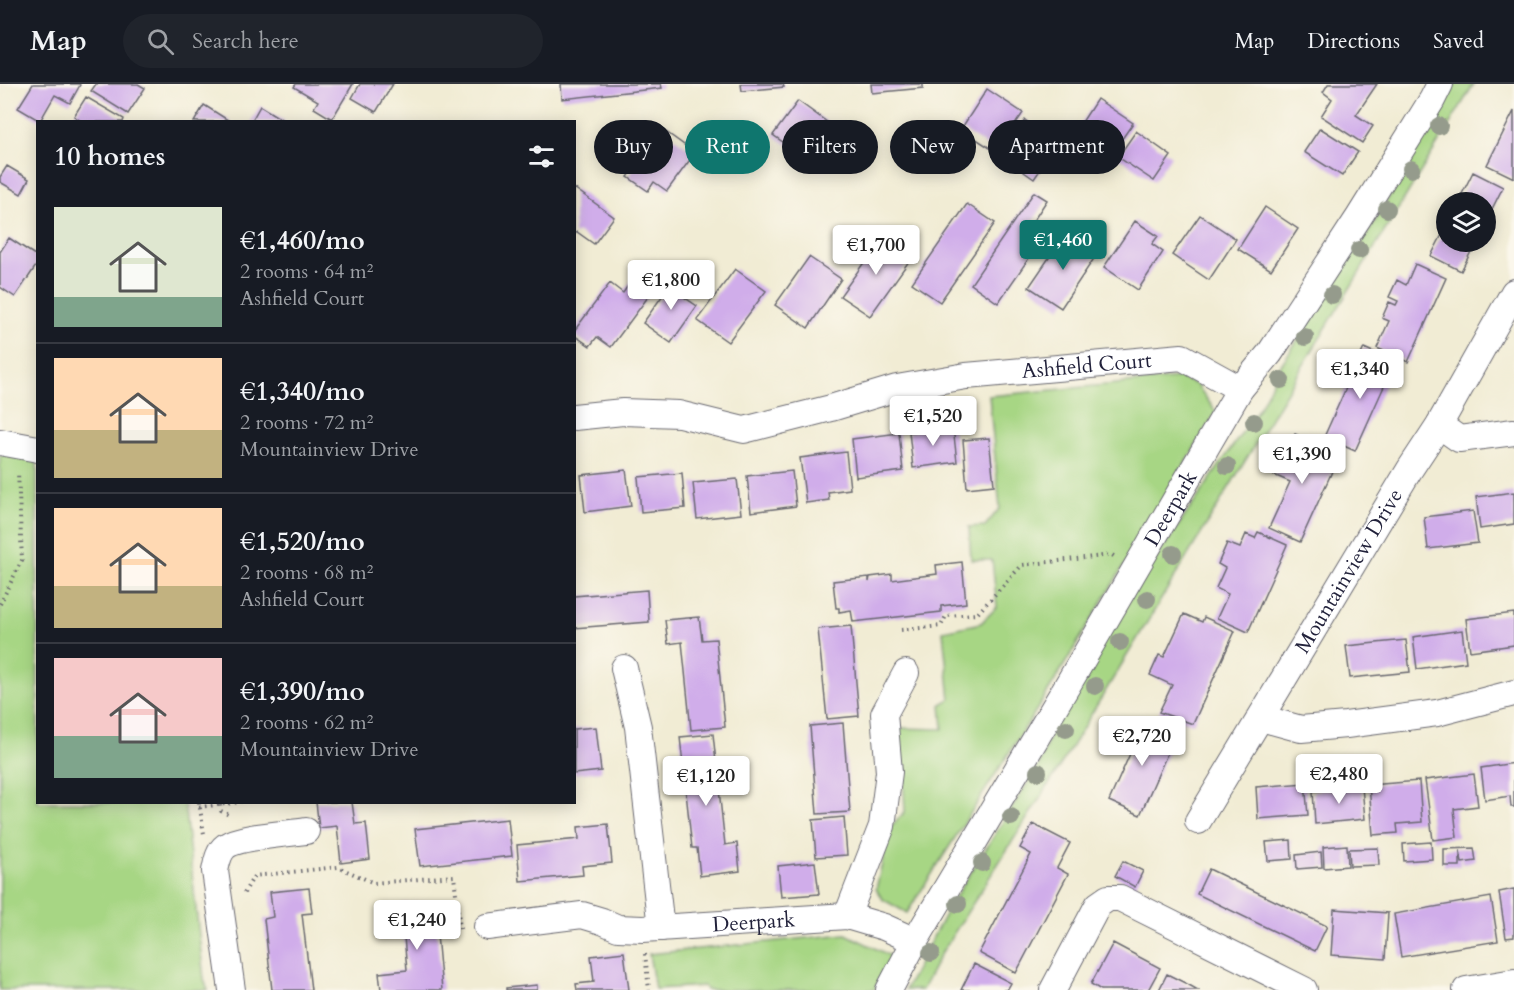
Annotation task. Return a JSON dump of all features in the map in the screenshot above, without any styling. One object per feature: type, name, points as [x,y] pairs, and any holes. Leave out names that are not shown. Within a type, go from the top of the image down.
[{"type":"street","name":"Deerpark","points":[[889,990],[915,941],[1240,389],[1270,353],[1347,237],[1440,84]]},
{"type":"street","name":"Mountainview Drive","points":[[1198,821],[1410,469],[1439,425],[1514,292]]},
{"type":"street","name":"Ashfield Court","points":[[576,417],[623,412],[679,414],[744,430],[831,408],[897,387],[966,376],[1182,357],[1240,389]]},
{"type":"street","points":[[1439,425],[1459,439],[1514,432]]},
{"type":"street","points":[[624,668],[638,727],[652,929]]},
{"type":"street","points":[[847,916],[882,826],[889,772],[884,714],[906,673]]},
{"type":"street","points":[[1261,718],[1301,729],[1346,725],[1437,713],[1514,693]]},
{"type":"street","points":[[232,990],[215,871],[217,858],[226,846],[240,841],[306,831]]},
{"type":"street","points":[[1053,990],[1098,904],[1108,897],[1120,898],[1304,990]]},
{"type":"street","name":"Deerpark","points":[[487,927],[582,915],[618,928],[652,929],[847,916],[884,927],[915,941]]},
{"type":"street","points":[[1466,990],[1514,982]]},
{"type":"path","points":[[0,604],[22,560],[18,445]]},
{"type":"path","points":[[901,630],[941,626],[946,616],[977,614],[1022,565],[1112,555],[1136,568]]},
{"type":"path","points":[[199,807],[224,804]]},
{"type":"path","points":[[220,901],[242,897],[254,876],[338,867],[374,883],[454,876],[460,930]]},
{"type":"path","points":[[649,990],[652,929]]},
{"type":"green space","points":[[1454,84],[1474,84],[1049,784],[940,955],[922,990],[905,990],[949,907],[1039,765],[1068,687],[1261,405],[1281,365],[1370,230]]},
{"type":"green space","points":[[1180,378],[1197,385],[1216,412],[1051,687],[907,913],[882,899],[876,889],[891,826],[905,812],[903,770],[894,749],[892,728],[943,729],[941,704],[950,699],[943,631],[981,623],[997,607],[992,560],[971,560],[969,527],[985,526],[1000,508],[989,396]]},
{"type":"green space","points":[[0,455],[36,457],[36,804],[184,804],[204,979],[208,990],[0,990]]},
{"type":"green space","points":[[846,934],[891,956],[874,990],[706,990],[704,986],[655,989],[649,954]]},
{"type":"building","points":[[33,84],[80,85],[70,103],[55,95],[41,120],[18,108]]},
{"type":"building","points":[[96,84],[138,84],[145,88],[128,114],[91,91]]},
{"type":"building","points":[[296,84],[353,84],[332,119],[314,108],[318,101],[294,87]]},
{"type":"building","points":[[360,84],[393,84],[376,112],[352,98]]},
{"type":"building","points":[[561,84],[661,84],[662,88],[562,99]]},
{"type":"building","points":[[741,84],[783,84],[784,87],[742,91]]},
{"type":"building","points":[[871,84],[923,84],[923,88],[872,93]]},
{"type":"building","points":[[1328,84],[1377,84],[1356,115],[1373,126],[1362,143],[1321,116],[1332,99],[1323,92]]},
{"type":"building","points":[[987,89],[1023,113],[1018,120],[988,120],[988,147],[976,139],[976,120],[967,120]]},
{"type":"building","points":[[86,97],[124,119],[79,120],[74,116]]},
{"type":"building","points":[[1097,99],[1133,123],[1125,135],[1125,120],[1083,120]]},
{"type":"building","points":[[798,101],[824,120],[784,120]]},
{"type":"building","points":[[204,105],[228,120],[195,120]]},
{"type":"building","points":[[260,106],[283,120],[252,120]]},
{"type":"building","points":[[1514,111],[1514,178],[1487,165]]},
{"type":"building","points":[[782,123],[782,141],[773,135]]},
{"type":"building","points":[[1320,128],[1358,152],[1342,176],[1304,152]]},
{"type":"building","points":[[1136,131],[1171,156],[1154,181],[1125,162],[1125,147]]},
{"type":"building","points":[[673,137],[685,146],[685,167],[667,191],[654,182],[648,191],[628,177],[630,174],[673,174]]},
{"type":"building","points":[[7,166],[29,179],[21,194],[0,182],[0,177]]},
{"type":"building","points":[[1473,172],[1503,187],[1496,201],[1496,192],[1463,192]]},
{"type":"building","points":[[1027,174],[1037,174],[1034,179]]},
{"type":"building","points":[[576,189],[614,217],[594,244],[577,232]]},
{"type":"building","points":[[1034,192],[1047,200],[1026,232],[1040,242],[998,303],[971,284]]},
{"type":"building","points":[[967,204],[995,223],[940,302],[912,283]]},
{"type":"building","points":[[1265,207],[1298,229],[1271,270],[1238,249]]},
{"type":"building","points":[[1200,215],[1236,239],[1209,280],[1172,255]]},
{"type":"building","points":[[1135,221],[1158,236],[1152,244],[1163,252],[1138,290],[1104,267]]},
{"type":"building","points":[[1066,233],[1097,254],[1061,308],[1029,287]]},
{"type":"building","points":[[883,236],[912,257],[870,316],[840,296]]},
{"type":"building","points":[[9,238],[36,256],[36,266],[15,297],[0,287],[0,252]]},
{"type":"building","points":[[1436,246],[1436,252],[1471,252],[1461,271],[1431,256]]},
{"type":"building","points":[[809,257],[841,279],[808,328],[775,305]]},
{"type":"building","points":[[1415,264],[1446,278],[1408,362],[1377,348],[1389,321],[1382,318],[1389,302],[1396,305],[1398,301],[1389,297],[1397,280],[1406,285]]},
{"type":"building","points":[[735,269],[766,291],[728,342],[697,320]]},
{"type":"building","points":[[677,275],[689,283],[681,295],[697,306],[671,343],[643,323]]},
{"type":"building","points":[[632,280],[651,293],[611,347],[597,337],[590,346],[576,336],[576,328],[610,283],[623,293]]},
{"type":"building","points":[[1364,348],[1395,362],[1355,451],[1324,437]]},
{"type":"building","points":[[953,427],[957,462],[913,468],[909,432]]},
{"type":"building","points":[[899,433],[903,471],[856,477],[852,439]]},
{"type":"building","points":[[1295,434],[1340,454],[1300,542],[1269,528],[1290,482],[1274,475],[1283,453],[1286,454]]},
{"type":"building","points":[[989,438],[994,485],[967,488],[963,440]]},
{"type":"building","points":[[846,452],[850,489],[828,492],[829,500],[806,503],[800,458]]},
{"type":"building","points":[[626,470],[631,506],[585,512],[581,475]]},
{"type":"building","points":[[792,471],[796,506],[751,512],[747,476]]},
{"type":"building","points":[[682,473],[685,508],[641,512],[638,477]]},
{"type":"building","points":[[737,479],[741,514],[697,519],[693,483]]},
{"type":"building","points":[[1514,492],[1514,524],[1480,529],[1476,497]]},
{"type":"building","points":[[1473,511],[1478,543],[1428,549],[1424,517]]},
{"type":"building","points":[[1258,532],[1287,545],[1248,632],[1217,618],[1228,594],[1216,588],[1225,568],[1218,564],[1227,543],[1240,548],[1246,534],[1255,538]]},
{"type":"building","points":[[962,562],[966,603],[941,606],[941,612],[853,622],[851,610],[839,612],[839,608],[836,608],[833,581],[869,577],[869,582],[870,577],[892,574],[892,580],[937,574],[936,565]]},
{"type":"building","points":[[647,590],[649,622],[576,628],[576,596]]},
{"type":"building","points":[[1514,613],[1514,645],[1470,651],[1466,619]]},
{"type":"building","points":[[1184,614],[1202,622],[1204,617],[1235,631],[1193,724],[1159,712],[1172,685],[1150,675],[1159,655],[1164,657]]},
{"type":"building","points":[[699,617],[702,640],[716,639],[725,727],[691,730],[682,642],[668,644],[665,620]]},
{"type":"building","points":[[851,626],[859,716],[827,719],[818,629]]},
{"type":"building","points":[[1462,630],[1466,662],[1417,669],[1413,637]]},
{"type":"building","points":[[1406,640],[1410,672],[1350,678],[1346,646]]},
{"type":"building","points":[[1145,720],[1176,734],[1140,815],[1109,801]]},
{"type":"building","points":[[843,723],[850,812],[817,814],[810,726]]},
{"type":"building","points":[[596,727],[601,771],[576,774],[576,729]]},
{"type":"building","points":[[713,734],[725,845],[737,843],[740,871],[700,876],[697,848],[692,848],[680,737]]},
{"type":"building","points":[[1514,763],[1514,807],[1511,807],[1510,796],[1485,800],[1481,768]]},
{"type":"building","points":[[1474,774],[1478,806],[1454,809],[1457,837],[1433,840],[1425,780]]},
{"type":"building","points":[[1419,781],[1422,822],[1397,824],[1398,833],[1373,835],[1369,785]]},
{"type":"building","points":[[1305,783],[1308,815],[1258,819],[1256,787]]},
{"type":"building","points":[[1362,787],[1365,819],[1315,824],[1313,791]]},
{"type":"building","points":[[316,804],[352,804],[355,824],[366,823],[370,859],[341,863],[337,826],[319,828]]},
{"type":"building","points":[[844,817],[847,855],[816,857],[813,820]]},
{"type":"building","points":[[508,819],[512,856],[420,866],[415,829]]},
{"type":"building","points":[[608,824],[612,863],[582,866],[583,875],[520,881],[517,845],[579,839],[578,827]]},
{"type":"building","points":[[1033,824],[1070,843],[1057,868],[1068,874],[1016,973],[979,953],[1031,854],[1020,848]]},
{"type":"building","points":[[1291,840],[1292,859],[1268,861],[1266,842]]},
{"type":"building","points":[[1431,842],[1432,859],[1404,861],[1403,844]]},
{"type":"building","points":[[1347,845],[1348,866],[1324,868],[1323,847]]},
{"type":"building","points":[[1378,848],[1379,865],[1350,866],[1349,849]]},
{"type":"building","points":[[1474,848],[1476,861],[1462,863],[1460,850],[1460,866],[1444,866],[1444,849]]},
{"type":"building","points":[[1321,852],[1322,867],[1297,869],[1296,855]]},
{"type":"building","points":[[1123,861],[1143,871],[1135,887],[1115,876]]},
{"type":"building","points":[[815,862],[819,894],[781,897],[778,866]]},
{"type":"building","points":[[1209,869],[1327,926],[1315,951],[1197,894]]},
{"type":"building","points":[[309,888],[312,913],[302,914],[311,990],[272,990],[264,919],[273,917],[270,892]]},
{"type":"building","points":[[1514,889],[1514,937],[1506,938],[1499,892]]},
{"type":"building","points":[[1491,897],[1498,941],[1401,957],[1394,914]]},
{"type":"building","points":[[434,901],[442,990],[381,990],[379,973],[407,970],[401,904]]},
{"type":"building","points":[[1334,909],[1388,913],[1385,959],[1331,955]]},
{"type":"building","points":[[1113,943],[1160,968],[1148,990],[1101,990],[1091,984]]},
{"type":"building","points":[[624,952],[629,990],[577,990],[576,984],[594,982],[591,956]]},
{"type":"building","points":[[974,964],[1011,983],[1007,990],[961,990]]},
{"type":"building","points":[[1167,974],[1189,985],[1198,990],[1159,990]]},
{"type":"building","points":[[537,985],[537,990],[506,990],[506,988]]}]
